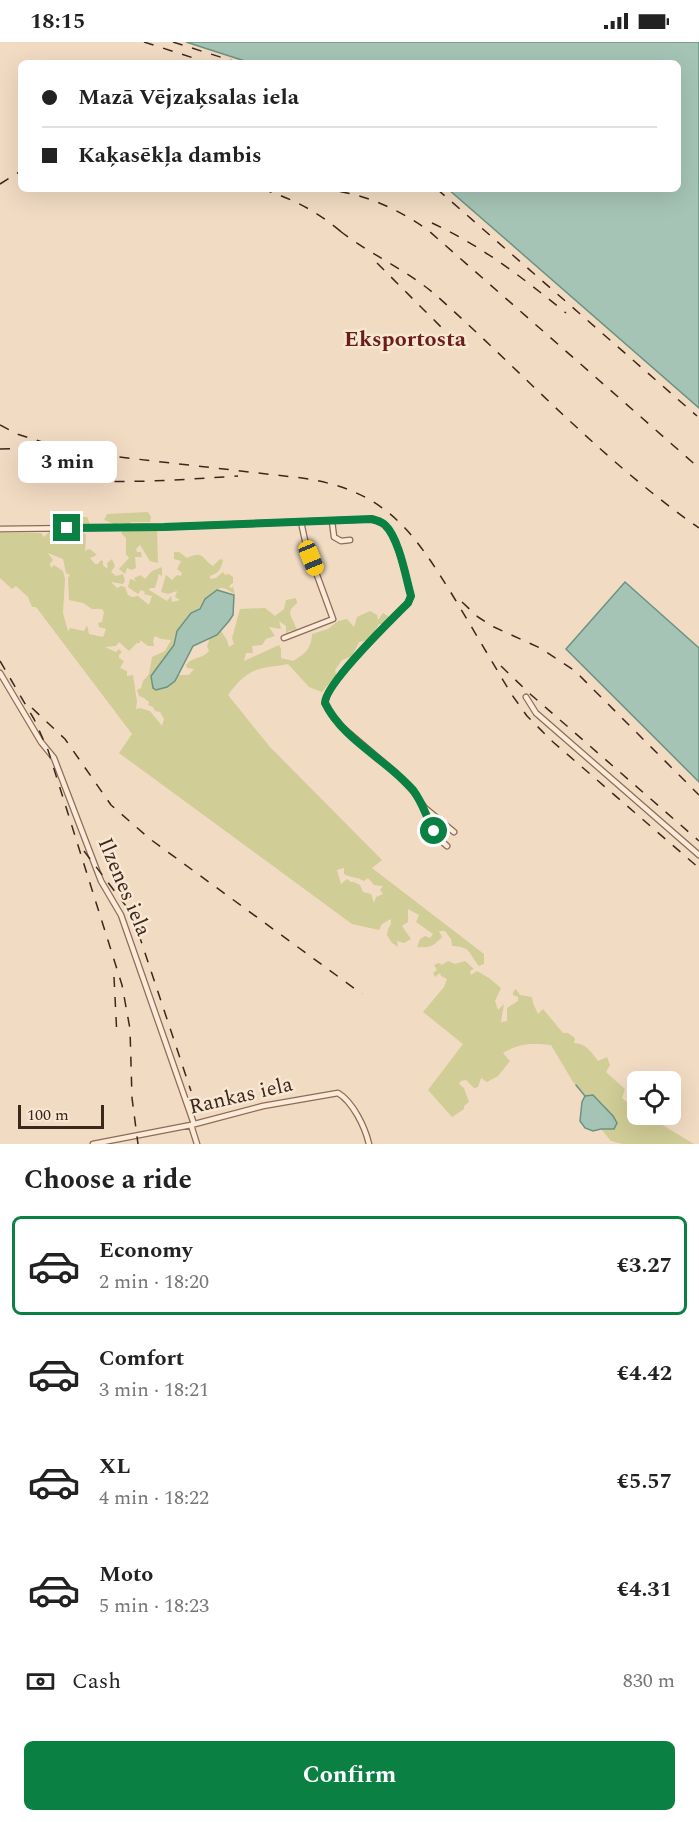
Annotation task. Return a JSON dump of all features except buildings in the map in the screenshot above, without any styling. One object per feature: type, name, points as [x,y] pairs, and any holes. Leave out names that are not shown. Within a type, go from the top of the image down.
[{"type":"street","points":[[0,529],[164,527],[372,519],[387,526],[411,596],[408,603],[362,651],[328,692],[325,703],[343,728],[395,772],[425,808],[454,832]]},
{"type":"street","points":[[332,521],[334,537],[341,541],[350,540]]},
{"type":"street","points":[[284,638],[333,619],[306,545],[301,522]]},
{"type":"street","name":"Ilzenes iela","points":[[0,673],[41,742],[54,758],[100,881],[120,915],[197,1144]]},
{"type":"street","points":[[526,697],[536,713],[699,855]]},
{"type":"street","points":[[425,808],[427,819],[447,846]]},
{"type":"street","name":"Rankas iela","points":[[93,1144],[192,1125],[263,1106],[338,1094],[347,1101],[366,1132],[369,1144]]},
{"type":"shaded area","points":[[186,42],[699,42],[699,408],[451,192],[681,192],[681,60],[242,60]]},
{"type":"shaded area","points":[[148,512],[151,517],[150,522],[131,522],[129,526],[118,523],[117,525],[104,520],[107,514]]},
{"type":"shaded area","points":[[75,517],[87,517],[90,524],[81,532],[86,534],[85,554],[86,550],[90,549],[97,555],[90,558],[95,564],[101,560],[106,568],[107,563],[112,559],[115,566],[111,572],[116,576],[123,574],[125,581],[123,584],[111,582],[117,588],[125,587],[128,595],[138,596],[149,605],[152,596],[144,594],[145,592],[141,590],[138,594],[128,587],[130,579],[136,581],[134,578],[141,575],[145,579],[152,571],[162,567],[162,576],[159,574],[155,588],[149,590],[167,601],[171,596],[172,602],[180,600],[175,597],[177,591],[168,594],[161,592],[166,575],[172,580],[177,575],[181,576],[182,573],[177,569],[181,561],[174,559],[174,552],[179,552],[187,558],[200,555],[213,566],[220,559],[223,560],[219,570],[210,576],[210,579],[216,578],[223,572],[233,577],[233,583],[229,586],[233,587],[235,594],[220,588],[205,599],[151,676],[153,688],[175,681],[178,675],[189,675],[194,669],[187,668],[186,665],[209,651],[207,646],[210,638],[221,631],[229,647],[234,644],[232,638],[240,609],[265,608],[275,616],[284,609],[286,600],[296,598],[297,603],[291,609],[290,614],[297,630],[286,634],[286,626],[279,621],[281,629],[269,627],[275,636],[266,639],[262,645],[252,646],[253,653],[246,653],[244,661],[279,645],[281,658],[293,661],[307,650],[312,634],[328,629],[338,621],[347,619],[354,627],[357,617],[370,611],[377,615],[378,620],[383,613],[388,616],[389,619],[384,624],[379,624],[369,640],[359,642],[352,656],[342,660],[335,670],[336,675],[322,692],[309,687],[288,664],[266,667],[252,672],[228,695],[270,747],[382,860],[372,868],[484,954],[484,964],[479,966],[466,949],[452,946],[451,939],[445,931],[439,931],[442,937],[433,945],[417,947],[420,939],[425,936],[430,938],[433,934],[416,922],[419,915],[408,909],[408,922],[402,926],[411,939],[404,943],[397,941],[398,947],[387,935],[391,919],[382,924],[379,930],[352,924],[119,753],[132,734],[36,607],[32,607],[28,597],[16,586],[12,589],[0,578],[0,533],[41,533],[44,537],[49,532],[71,531],[70,522]],"holes":[[[48,553],[63,559],[66,573],[70,575],[68,578],[69,600],[83,603],[92,609],[102,609],[104,612],[102,622],[98,623],[99,627],[106,629],[103,637],[89,634],[87,625],[84,631],[70,628],[68,631],[63,613],[65,579],[63,571],[54,565],[51,568],[50,564],[53,560]],[[155,636],[171,640],[165,651],[152,657],[149,674],[141,688],[137,690],[139,696],[149,702],[148,705],[160,712],[164,719],[162,726],[150,711],[136,709],[133,675],[127,676],[127,671],[120,668],[124,661],[119,658],[122,652],[119,649],[116,652],[105,647],[116,646],[119,642],[129,651],[140,643],[140,640],[148,646],[154,646]],[[344,868],[344,874],[364,881],[368,878],[374,885],[383,886],[380,890],[383,894],[376,897],[374,903],[371,894],[363,892],[360,885],[347,879],[341,884],[337,870]]]},
{"type":"shaded area","points":[[157,529],[158,563],[150,561],[140,545],[136,549],[137,552],[141,552],[142,557],[135,557],[136,568],[132,570],[127,568],[125,574],[119,569],[129,558],[126,554],[126,538],[121,533],[124,530]]},
{"type":"shaded area","points":[[625,582],[699,648],[699,782],[566,649]]},
{"type":"shaded area","points":[[217,590],[234,595],[233,615],[217,635],[193,646],[175,681],[167,687],[156,690],[153,688],[151,676],[174,645],[177,631],[191,613],[200,609],[205,599]]},
{"type":"shaded area","points":[[448,961],[455,964],[465,961],[474,969],[470,971],[471,975],[477,971],[501,988],[495,1001],[498,1010],[504,1004],[501,1022],[507,1021],[507,1008],[518,1001],[518,997],[513,995],[516,989],[520,995],[532,997],[538,1014],[543,1009],[563,1033],[568,1033],[575,1038],[574,1043],[585,1047],[598,1061],[607,1057],[610,1065],[606,1072],[625,1089],[622,1098],[627,1102],[627,1125],[662,1125],[694,1144],[623,1144],[611,1141],[601,1129],[604,1107],[593,1095],[585,1096],[573,1082],[551,1045],[526,1044],[503,1053],[510,1061],[498,1076],[487,1082],[481,1078],[478,1087],[474,1088],[466,1080],[461,1081],[459,1084],[464,1088],[469,1102],[464,1109],[452,1117],[428,1090],[463,1044],[423,1012],[444,987],[447,979],[440,973],[435,977],[433,973],[437,970],[434,965],[439,963],[442,965]]},
{"type":"shaded area","points":[[593,1095],[613,1116],[617,1123],[614,1129],[593,1131],[585,1128],[580,1121],[585,1096]]},
{"type":"waterway","points":[[576,1085],[585,1096]]},
{"type":"railway","points":[[144,42],[200,60]]},
{"type":"railway","points":[[173,42],[230,60]]},
{"type":"railway","points":[[0,184],[18,173]]},
{"type":"railway","points":[[270,192],[306,208],[345,235]]},
{"type":"railway","points":[[342,192],[391,208],[429,231],[699,468]]},
{"type":"railway","points":[[440,192],[697,416]]},
{"type":"railway","points":[[432,223],[485,252],[566,313]]},
{"type":"railway","points":[[340,231],[415,279],[438,297],[597,446],[630,475],[699,528]]},
{"type":"railway","points":[[377,263],[460,346]]},
{"type":"railway","points":[[0,425],[17,434],[42,442]]},
{"type":"railway","points":[[0,449],[40,448],[302,478],[354,492],[375,503],[393,516],[424,551],[527,716],[553,742],[699,868]]},
{"type":"railway","points":[[36,469],[64,477],[106,481],[161,481],[238,476]]},
{"type":"railway","points":[[462,602],[478,617],[494,627],[540,648],[575,671],[699,795]]},
{"type":"railway","points":[[0,661],[34,719],[48,750],[122,985],[130,1029],[132,1098],[138,1144]]},
{"type":"railway","points":[[501,666],[699,841]]},
{"type":"railway","points":[[32,708],[65,739],[111,805],[150,839],[362,994]]},
{"type":"railway","points":[[84,851],[129,910],[134,920],[191,1091]]},
{"type":"railway","points":[[114,977],[117,1037]]},
{"type":"district","name":"Eksportosta","points":[[405,339]]},
{"type":"route","points":[[67,528],[164,527],[372,519],[387,526],[411,596],[408,603],[362,651],[328,692],[325,696],[325,703],[343,728],[395,772],[413,791],[425,808],[427,819],[434,831]]}]
